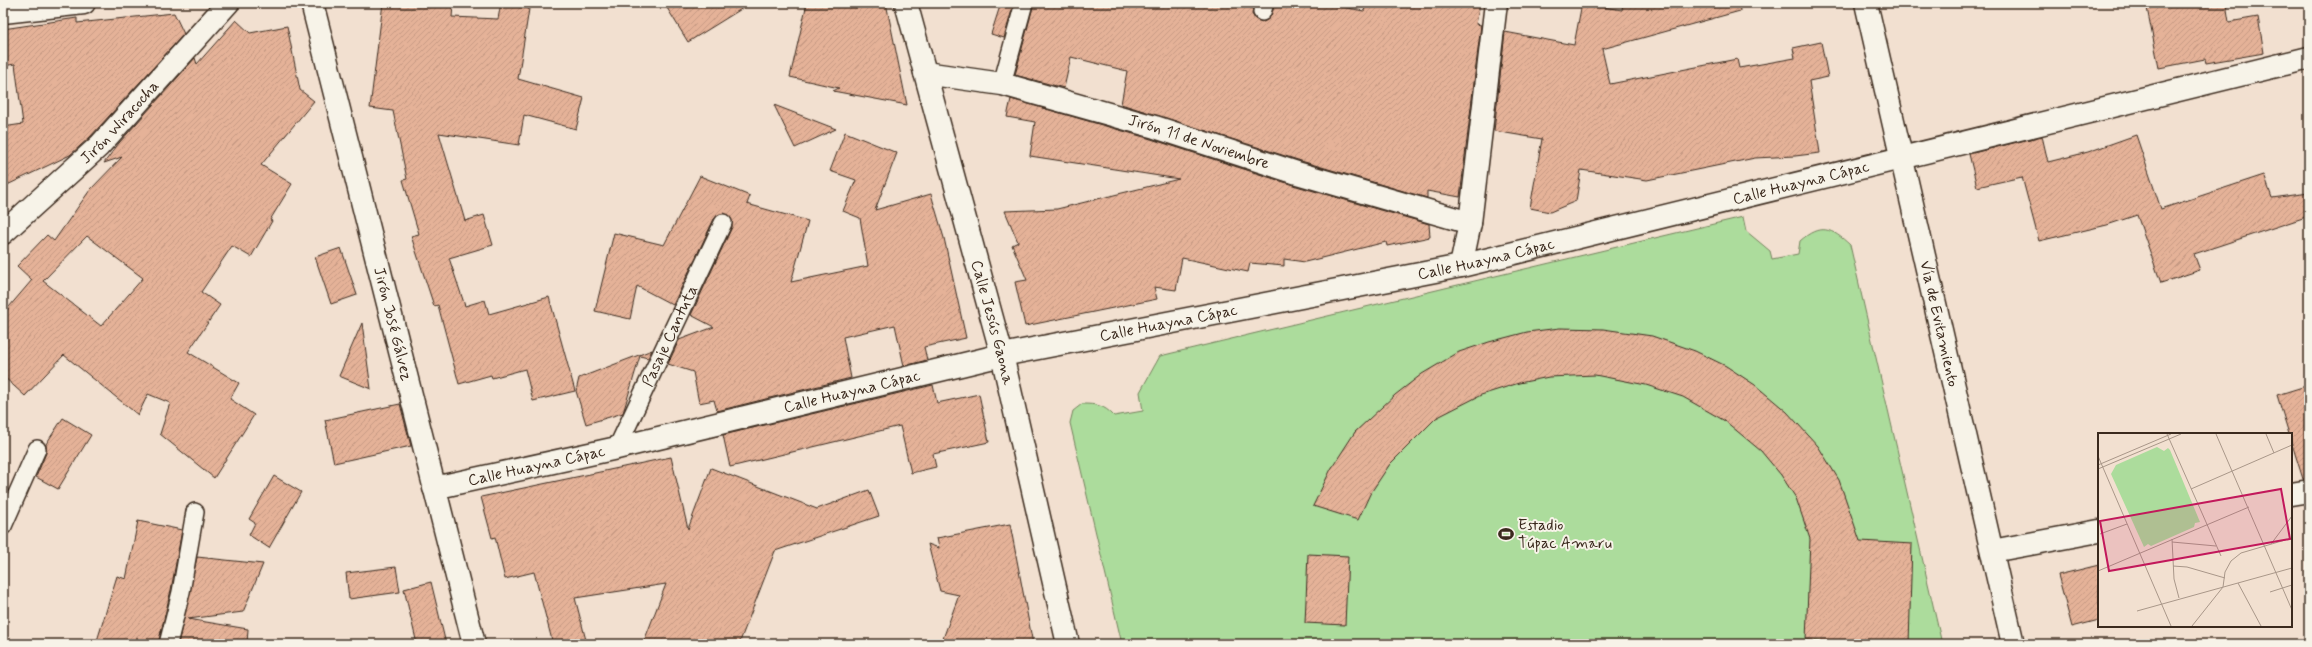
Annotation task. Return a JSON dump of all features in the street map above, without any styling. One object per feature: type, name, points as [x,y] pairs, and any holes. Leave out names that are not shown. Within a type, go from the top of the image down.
[{"type":"main road","points":[[3,12],[84,3]]},
{"type":"main road","name":"Jirón Wiracocha","points":[[3,233],[99,146],[228,3]]},
{"type":"main road","name":"Jirón José Gálvez","points":[[312,3],[474,644]]},
{"type":"main road","name":"Calle Jesús Gaona","points":[[906,3],[1002,355],[1068,644]]},
{"type":"main road","points":[[1461,266],[1470,223],[1496,3]]},
{"type":"main road","name":"Vía de Evitamiento","points":[[1866,3],[2013,644]]},
{"type":"main road","name":"Calle Huayna Cápac","points":[[434,488],[617,448],[1002,355],[1461,266],[2309,58]]},
{"type":"main road","name":"Jirón 11 de Noviembre","points":[[925,73],[1002,84],[1155,127],[1297,173],[1470,223]]},
{"type":"main road","points":[[2292,494],[2309,491]]},
{"type":"main road","points":[[1992,552],[2098,531]]},
{"type":"lane","points":[[1002,84],[1024,3]]},
{"type":"lane","name":"Pasaje Cantuta","points":[[617,448],[723,223]]},
{"type":"lane","points":[[3,526],[37,449]]},
{"type":"lane","points":[[168,644],[181,592],[195,512]]},
{"type":"green space","name":"Estadio Túpac Amaru","points":[[1743,217],[1746,231],[1770,251],[1772,259],[1798,254],[1800,241],[1807,235],[1820,230],[1832,232],[1844,239],[1850,245],[1942,644],[1122,644],[1070,423],[1073,411],[1082,404],[1100,406],[1107,409],[1114,416],[1143,411],[1140,392],[1160,356]]},
{"type":"building","points":[[383,3],[453,6],[452,17],[498,19],[501,3],[529,9],[518,79],[584,98],[576,129],[524,115],[519,145],[439,133],[465,221],[484,215],[493,245],[449,258],[465,306],[485,300],[489,314],[549,297],[575,391],[533,401],[525,369],[492,378],[491,375],[459,384],[438,305],[434,306],[411,236],[419,234],[403,180],[407,179],[393,111],[370,108]]},
{"type":"building","points":[[664,3],[751,3],[688,42]]},
{"type":"building","points":[[807,3],[886,3],[907,105],[833,91],[839,88],[790,77]]},
{"type":"building","points":[[1001,3],[1014,3],[1004,38],[991,34]]},
{"type":"building","points":[[1034,3],[1254,3],[1252,14],[1255,19],[1264,22],[1271,16],[1275,3],[1320,3],[1364,11],[1367,3],[1480,3],[1476,24],[1481,25],[1460,197],[1427,191],[1427,198],[1301,161],[1121,104],[1127,71],[1071,57],[1064,88],[1015,75]]},
{"type":"building","points":[[1582,3],[1591,3],[1591,5],[1622,10],[1623,3],[1739,3],[1740,11],[1602,49],[1610,84],[1737,59],[1739,68],[1795,58],[1793,48],[1821,42],[1828,77],[1809,81],[1820,153],[1755,158],[1647,180],[1581,170],[1576,201],[1550,212],[1530,208],[1542,139],[1494,131],[1505,32],[1574,45]]},
{"type":"building","points":[[2146,3],[2226,3],[2229,22],[2258,17],[2264,53],[2206,63],[2205,59],[2159,68]]},
{"type":"building","points":[[174,13],[184,34],[90,137],[70,155],[3,187],[3,127],[23,124],[15,64],[3,66],[3,29],[77,18],[77,23]]},
{"type":"building","points":[[236,20],[250,33],[287,26],[300,90],[314,101],[261,165],[292,184],[270,220],[272,221],[251,257],[232,246],[201,292],[220,305],[188,352],[239,383],[230,399],[254,415],[214,478],[160,434],[170,403],[148,394],[138,415],[64,355],[25,396],[3,376],[3,314],[32,280],[17,266],[47,235],[54,241],[90,190],[122,157],[104,163],[119,143],[195,58],[197,64]],"holes":[[[87,236],[143,278],[101,326],[43,281]]]},
{"type":"building","points":[[1011,99],[1151,139],[1293,185],[1429,224],[1430,237],[1387,246],[1386,242],[1305,262],[1284,259],[1284,266],[1250,263],[1248,272],[1182,258],[1176,290],[1154,287],[1157,299],[1025,326],[1015,282],[1027,280],[1012,245],[1018,242],[1005,211],[1057,209],[1179,179],[1030,156],[1035,122],[1007,117]]},
{"type":"building","points":[[774,105],[836,129],[795,148]]},
{"type":"building","points":[[845,132],[897,153],[875,210],[931,194],[944,238],[966,338],[924,347],[927,360],[904,366],[895,325],[843,337],[851,378],[717,411],[714,400],[699,403],[693,372],[668,364],[679,340],[714,327],[691,315],[732,227],[731,218],[723,213],[714,219],[673,305],[637,286],[630,319],[595,311],[614,233],[664,245],[700,176],[750,196],[747,204],[808,221],[791,282],[868,266],[860,218],[843,211],[856,180],[830,171]]},
{"type":"building","points":[[2136,135],[2161,209],[2264,175],[2272,198],[2309,193],[2309,216],[2194,254],[2200,270],[2161,283],[2137,215],[2107,225],[2039,241],[2022,177],[1977,187],[1969,154],[2042,136],[2048,162],[2088,152]]},
{"type":"building","points":[[341,248],[357,295],[331,304],[315,257]]},
{"type":"building","points":[[362,323],[371,389],[339,376]]},
{"type":"building","points":[[1560,328],[1603,329],[1652,336],[1695,351],[1726,366],[1755,385],[1787,412],[1818,446],[1839,480],[1860,541],[1912,544],[1909,644],[1844,644],[1844,642],[1806,640],[1810,539],[1796,498],[1781,475],[1761,451],[1725,421],[1683,397],[1646,385],[1595,375],[1549,377],[1519,383],[1481,395],[1436,418],[1390,464],[1370,494],[1358,520],[1313,506],[1331,469],[1355,432],[1395,395],[1422,374],[1459,352],[1489,342],[1527,332]]},
{"type":"building","points":[[652,350],[648,358],[640,356],[623,413],[586,424],[576,391],[579,378]]},
{"type":"building","points":[[933,385],[937,403],[979,394],[989,442],[933,454],[936,467],[911,473],[900,426],[730,467],[723,435]]},
{"type":"building","points":[[2309,385],[2309,478],[2303,479],[2292,444],[2292,433],[2289,433],[2277,395]]},
{"type":"building","points":[[400,404],[411,446],[334,463],[325,420]]},
{"type":"building","points":[[63,418],[91,435],[58,489],[36,477],[46,453],[46,444]]},
{"type":"building","points":[[671,457],[688,529],[711,468],[817,509],[869,490],[879,516],[775,551],[739,644],[643,644],[666,584],[575,598],[587,644],[553,644],[534,572],[505,579],[495,537],[492,538],[481,497]]},
{"type":"building","points":[[274,476],[301,492],[269,548],[249,535],[255,523],[249,519]]},
{"type":"building","points":[[138,521],[182,530],[171,590],[158,644],[96,644],[117,576],[126,579]]},
{"type":"building","points":[[1010,524],[1033,644],[941,644],[959,595],[940,591],[928,544],[939,548],[937,538]]},
{"type":"building","points":[[1308,554],[1348,556],[1345,625],[1305,623]]},
{"type":"building","points":[[197,557],[263,564],[243,612],[188,619],[248,629],[247,644],[178,644]]},
{"type":"building","points":[[2098,565],[2098,620],[2072,627],[2058,575]]},
{"type":"building","points":[[396,567],[400,592],[349,599],[346,573]]},
{"type":"building","points":[[431,582],[446,644],[417,644],[404,589]]},
{"type":"place","name":"Estadio Túpac Amaru","points":[[1506,534]]}]
